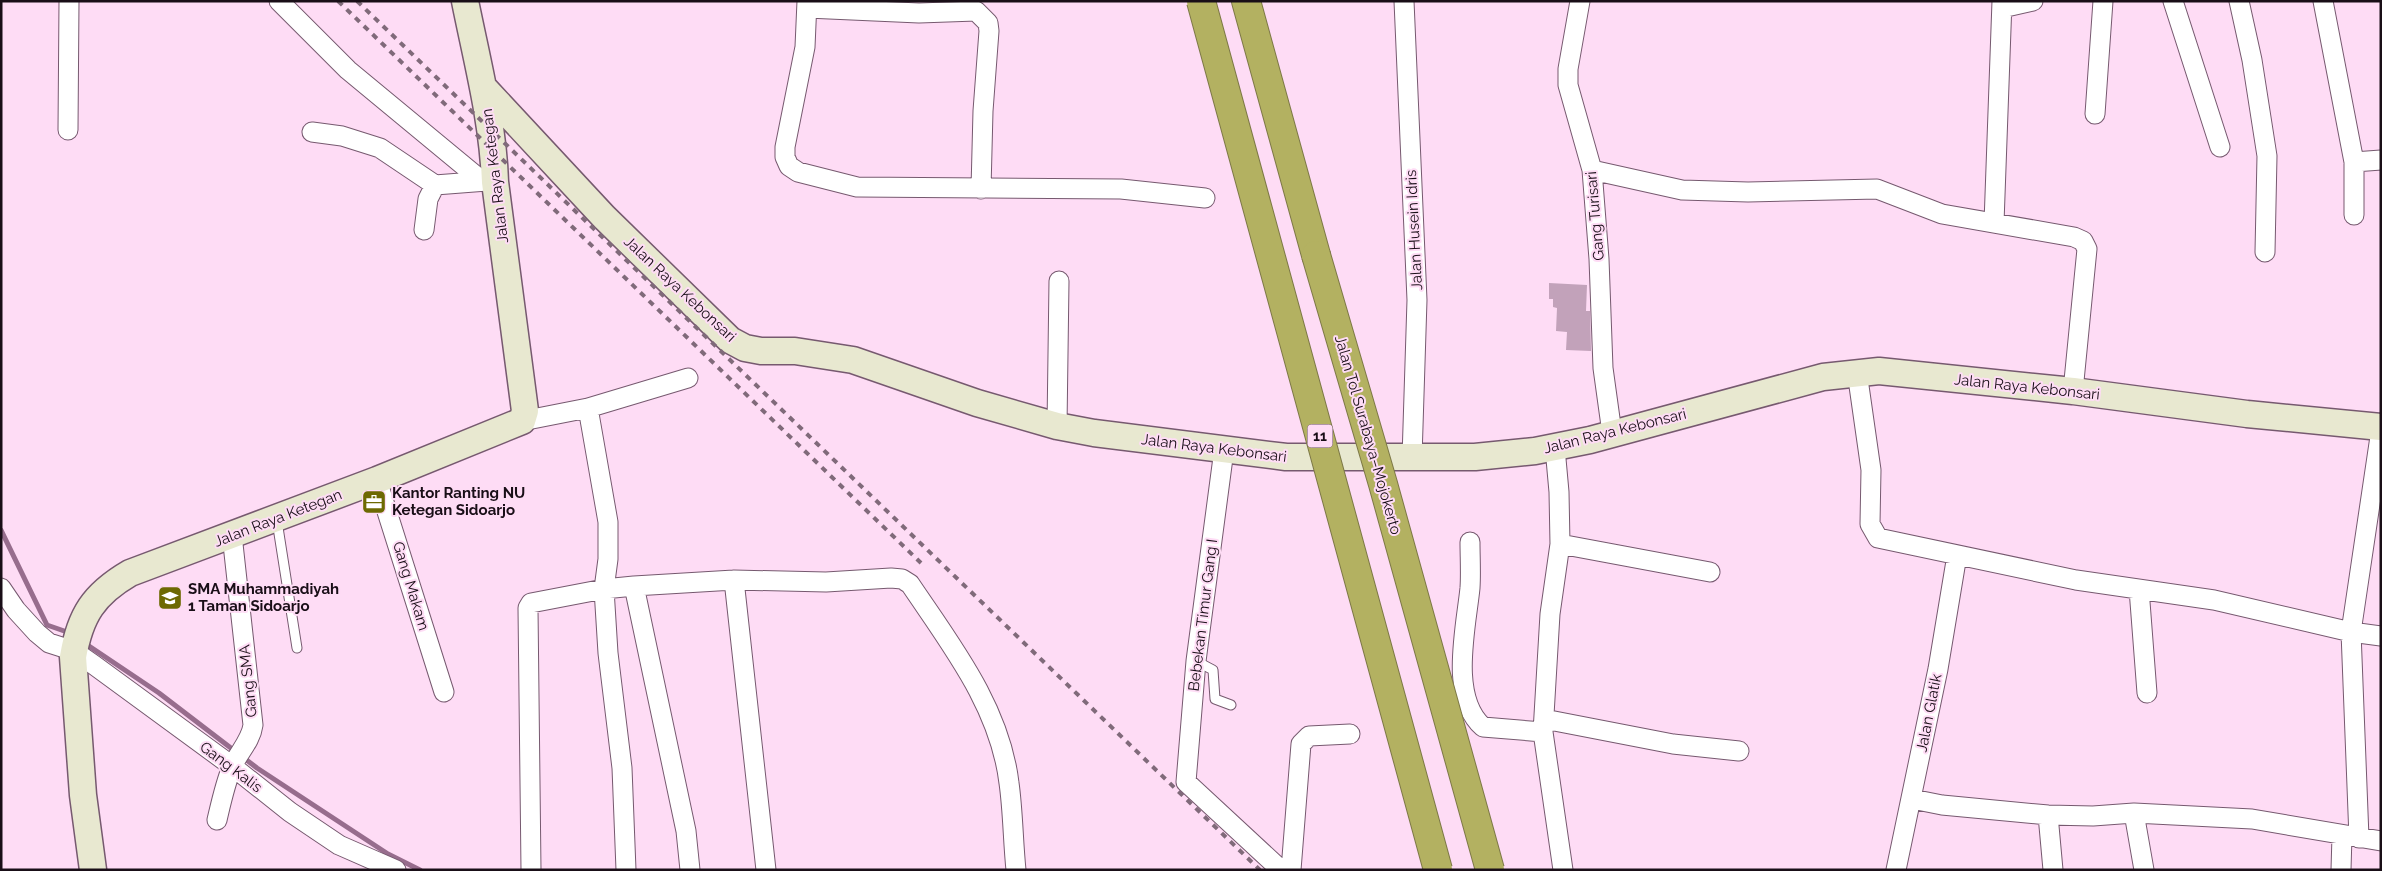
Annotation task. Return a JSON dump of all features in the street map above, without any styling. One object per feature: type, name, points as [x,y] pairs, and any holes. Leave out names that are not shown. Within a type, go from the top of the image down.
[{"type":"highway","name":"11","points":[[1201,1],[1438,870]]},
{"type":"highway","name":"Jalan Tol Surabaya–Mojokerto","points":[[1246,1],[1490,870]]},
{"type":"main road","name":"Jalan Raya Ketegan","points":[[77,639],[92,604],[115,582],[130,573],[377,480],[522,421],[525,411],[488,181],[494,152],[466,1]]},
{"type":"main road","name":"Jalan Raya Kebonsari","points":[[482,83],[604,217],[730,340],[745,348],[761,351],[795,351],[853,360],[977,403],[1057,426],[1094,433],[1286,457],[1475,457],[1555,448],[1823,377],[1879,371],[2073,391],[2247,414],[2381,428]]},
{"type":"main road","points":[[77,639],[83,795],[93,870]]},
{"type":"street","points":[[68,130],[69,1]]},
{"type":"street","points":[[279,1],[348,70],[488,181]]},
{"type":"street","name":"Jalan Husein Idris","points":[[1404,1],[1417,300],[1412,458]]},
{"type":"street","name":"Gang Turisari","points":[[1580,1],[1568,69],[1568,85],[1592,170],[1599,258],[1603,368],[1612,434]]},
{"type":"street","points":[[1994,223],[2002,5],[2033,1]]},
{"type":"street","points":[[2095,114],[2103,1]]},
{"type":"street","points":[[2173,1],[2220,147]]},
{"type":"street","points":[[2240,1],[2252,60],[2267,156],[2265,252]]},
{"type":"street","points":[[2323,1],[2354,162],[2354,215]]},
{"type":"street","points":[[981,189],[983,111],[989,31],[988,23],[976,6],[919,13],[807,4],[805,47],[784,157],[789,166],[798,172],[857,187],[981,189],[1121,190],[1206,198]]},
{"type":"street","points":[[312,132],[342,136],[372,145],[435,185],[488,181]]},
{"type":"street","points":[[2354,162],[2381,160]]},
{"type":"street","points":[[1592,170],[1682,190],[1748,192],[1878,189],[1942,214],[2074,237],[2082,241],[2087,248],[2073,391]]},
{"type":"street","points":[[424,230],[428,199],[435,185]]},
{"type":"street","points":[[1057,426],[1059,281]]},
{"type":"street","points":[[1856,372],[1871,470],[1870,524],[1878,538],[2076,580],[2214,600],[2351,632],[2381,636]]},
{"type":"street","points":[[522,421],[588,408],[688,378]]},
{"type":"street","points":[[588,408],[608,522],[608,559],[604,589],[608,653],[622,768],[626,870]]},
{"type":"street","points":[[2341,870],[2350,836],[2351,632],[2381,428]]},
{"type":"street","points":[[1555,448],[1560,501],[1560,544],[1550,614],[1544,726],[1563,870]]},
{"type":"street","name":"Bebekan Timur Gang I","points":[[1224,450],[1196,662],[1186,782],[1281,870]]},
{"type":"street","name":"Gang Makam","points":[[377,480],[444,692]]},
{"type":"street","name":"Gang SMA","points":[[217,820],[238,756],[252,733],[253,726],[232,535]]},
{"type":"street","points":[[1470,542],[1470,585],[1462,658],[1463,683],[1472,713],[1483,728],[1544,726],[1739,752]]},
{"type":"street","points":[[1560,544],[1710,572]]},
{"type":"street","name":"Jalan Glatik","points":[[1896,870],[1938,669],[1957,555]]},
{"type":"street","points":[[531,870],[528,608],[531,603],[604,589],[634,586],[734,580],[826,582],[891,578],[902,579],[910,584],[968,672],[994,722],[1009,781],[1016,870]]},
{"type":"street","points":[[734,580],[766,870]]},
{"type":"street","points":[[634,586],[686,831],[690,870]]},
{"type":"street","name":"Gang Kalis","points":[[1,588],[16,610],[49,643],[77,639],[238,756],[290,812],[339,845],[396,870]]},
{"type":"street","points":[[2139,589],[2147,693]]},
{"type":"street","points":[[1291,870],[1300,744],[1309,736],[1350,734]]},
{"type":"street","points":[[1912,799],[1942,805],[2048,815],[2093,816],[2134,813],[2252,820],[2381,841]]},
{"type":"street","points":[[2134,813],[2144,870]]},
{"type":"street","points":[[2048,815],[2053,870]]},
{"type":"lane","points":[[277,518],[296,648]]},
{"type":"lane","points":[[1196,662],[1213,670],[1215,699],[1230,705]]},
{"type":"building","points":[[1549,283],[1587,285],[1586,311],[1590,311],[1591,351],[1566,350],[1567,332],[1556,331],[1557,308],[1553,307],[1553,299],[1549,299]]},
{"type":"waterway","points":[[1,530],[47,625],[70,633]]},
{"type":"waterway","points":[[83,642],[159,693],[257,768],[388,854],[420,870]]},
{"type":"railway","points":[[338,1],[921,563]]},
{"type":"railway","points":[[357,1],[1260,870]]},
{"type":"place","name":"Kantor Ranting NU Ketegan Sidoarjo","points":[[374,502]]},
{"type":"place","name":"SMA Muhammadiyah 1 Taman Sidoarjo","points":[[170,598]]}]
